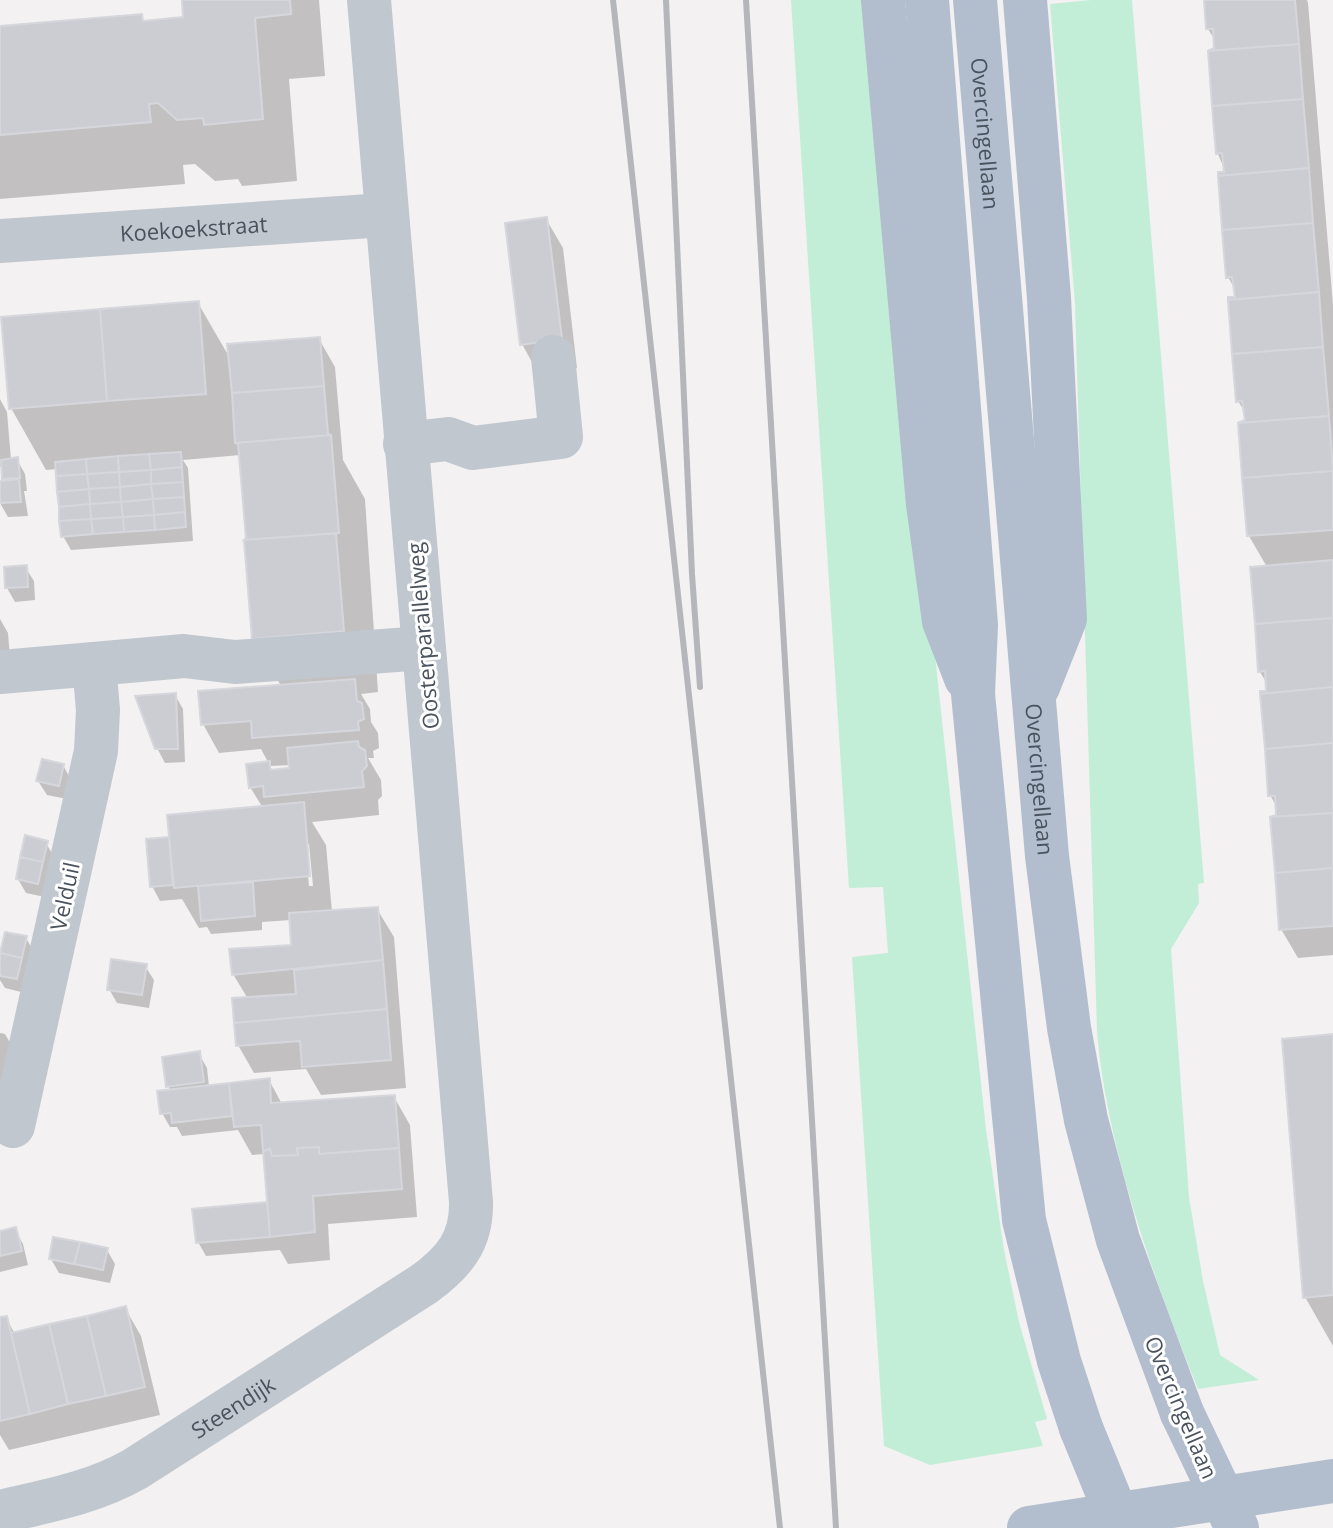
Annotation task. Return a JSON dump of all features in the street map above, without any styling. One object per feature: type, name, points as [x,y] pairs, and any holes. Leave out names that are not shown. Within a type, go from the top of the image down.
[{"type":"main road","points":[[883,0],[928,504],[944,621],[973,694]]},
{"type":"main road","points":[[927,0],[976,625],[973,694],[1024,1220],[1059,1361],[1081,1428],[1122,1528]]},
{"type":"main road","name":"Overcingellaan","points":[[975,0],[1047,856],[1069,1028],[1086,1120],[1118,1240],[1182,1413],[1237,1528]]},
{"type":"main road","points":[[1025,0],[1049,298],[1065,619],[1034,698]]},
{"type":"main road","points":[[1029,1528],[1333,1481]]},
{"type":"street","name":"Oosterparallelweg","points":[[369,0],[471,1202],[467,1237],[447,1265]]},
{"type":"street","name":"Koekoekstraat","points":[[0,241],[385,215]]},
{"type":"street","points":[[405,444],[448,439],[473,448],[561,437],[553,357]]},
{"type":"street","points":[[0,672],[184,656],[235,662],[423,648]]},
{"type":"street","name":"Velduil","points":[[13,1126],[96,751],[98,710],[94,664]]},
{"type":"street","name":"Steendijk","points":[[0,1512],[85,1493],[111,1482],[424,1284],[447,1265]]},
{"type":"green space","points":[[791,0],[868,0],[986,1130],[1004,1250],[1019,1322],[1047,1419],[1035,1422],[1043,1446],[930,1465],[884,1446],[852,957],[888,953],[883,887],[849,888]]},
{"type":"green space","points":[[1132,0],[1204,883],[1198,884],[1199,903],[1171,949],[1189,1197],[1203,1281],[1220,1355],[1259,1380],[1198,1389],[1165,1304],[1122,1167],[1102,1075],[1097,1031],[1075,303],[1050,4]]},
{"type":"building","points":[[182,0],[290,0],[291,14],[255,18],[263,119],[204,125],[203,118],[177,120],[158,103],[149,104],[151,122],[0,135],[0,26],[142,14],[143,21],[183,17]]},
{"type":"building","points":[[1204,0],[1295,0],[1299,44],[1208,51],[1214,48],[1213,29],[1206,29]]},
{"type":"building","points":[[1299,44],[1303,99],[1212,106],[1208,51]]},
{"type":"building","points":[[1303,99],[1309,168],[1218,176],[1218,172],[1224,172],[1222,153],[1216,154],[1212,106]]},
{"type":"building","points":[[1309,168],[1313,223],[1222,230],[1218,176]]},
{"type":"building","points":[[547,217],[562,339],[520,345],[505,223]]},
{"type":"building","points":[[1313,223],[1319,292],[1228,300],[1228,297],[1235,297],[1232,277],[1226,278],[1222,230]]},
{"type":"building","points":[[1319,292],[1323,347],[1232,354],[1228,300]]},
{"type":"building","points":[[199,301],[206,394],[107,401],[100,309]]},
{"type":"building","points":[[100,309],[107,401],[9,409],[1,317]]},
{"type":"building","points":[[320,337],[324,386],[232,393],[227,344]]},
{"type":"building","points":[[1323,347],[1329,416],[1238,423],[1245,420],[1242,401],[1236,402],[1232,354]]},
{"type":"building","points":[[324,386],[328,434],[331,435],[235,443],[232,393]]},
{"type":"building","points":[[1329,416],[1333,471],[1242,478],[1238,423]]},
{"type":"building","points":[[331,435],[339,533],[244,540],[238,444],[235,443]]},
{"type":"building","points":[[181,452],[182,467],[151,470],[149,454]]},
{"type":"building","points":[[149,454],[151,470],[119,472],[118,456]]},
{"type":"building","points":[[118,456],[119,472],[87,474],[86,459]]},
{"type":"building","points":[[18,457],[20,478],[2,479],[1,460]]},
{"type":"building","points":[[86,459],[87,474],[56,476],[55,462]]},
{"type":"building","points":[[182,467],[183,482],[151,484],[151,470]]},
{"type":"building","points":[[151,470],[151,484],[120,487],[119,472]]},
{"type":"building","points":[[1333,471],[1333,530],[1247,536],[1242,478]]},
{"type":"building","points":[[119,472],[120,487],[89,489],[87,474]]},
{"type":"building","points":[[87,474],[89,489],[57,492],[56,476]]},
{"type":"building","points":[[19,479],[21,502],[0,503],[0,481]]},
{"type":"building","points":[[183,482],[184,497],[153,499],[151,484]]},
{"type":"building","points":[[151,484],[153,499],[121,502],[120,487]]},
{"type":"building","points":[[120,487],[121,502],[90,504],[89,489]]},
{"type":"building","points":[[89,489],[90,504],[59,507],[57,492]]},
{"type":"building","points":[[184,497],[185,512],[154,515],[153,499]]},
{"type":"building","points":[[153,499],[154,515],[123,517],[121,502]]},
{"type":"building","points":[[121,502],[123,517],[91,519],[90,504]]},
{"type":"building","points":[[90,504],[91,519],[59,521],[59,507]]},
{"type":"building","points":[[185,512],[186,527],[155,530],[154,515]]},
{"type":"building","points":[[154,515],[155,530],[124,532],[123,517]]},
{"type":"building","points":[[123,517],[124,532],[93,534],[91,519]]},
{"type":"building","points":[[91,519],[93,534],[61,537],[59,521]]},
{"type":"building","points":[[339,533],[336,534],[344,631],[252,639],[244,540]]},
{"type":"building","points":[[1333,560],[1333,618],[1255,624],[1250,567]]},
{"type":"building","points":[[27,565],[28,587],[5,588],[4,567]]},
{"type":"building","points":[[1333,618],[1333,687],[1260,694],[1260,691],[1266,691],[1265,671],[1258,672],[1255,624]]},
{"type":"building","points":[[355,679],[357,701],[362,703],[364,719],[358,722],[359,730],[252,738],[251,721],[201,725],[198,691]]},
{"type":"building","points":[[1333,687],[1333,743],[1265,749],[1260,694]]},
{"type":"building","points":[[176,693],[178,749],[155,749],[135,696]]},
{"type":"building","points":[[358,741],[359,747],[365,750],[367,766],[362,771],[364,787],[264,797],[263,786],[249,788],[246,764],[270,761],[270,770],[289,768],[287,748]]},
{"type":"building","points":[[1333,743],[1333,813],[1270,817],[1276,815],[1275,796],[1268,796],[1265,749]]},
{"type":"building","points":[[42,759],[64,764],[59,786],[36,781]]},
{"type":"building","points":[[304,802],[310,876],[174,888],[167,815]]},
{"type":"building","points":[[1333,813],[1333,868],[1275,873],[1270,817]]},
{"type":"building","points":[[25,835],[48,841],[43,862],[20,857]]},
{"type":"building","points":[[169,837],[173,885],[150,887],[146,839]]},
{"type":"building","points":[[20,857],[43,862],[38,884],[16,879]]},
{"type":"building","points":[[1333,868],[1333,926],[1279,930],[1275,873]]},
{"type":"building","points":[[253,882],[255,916],[201,921],[198,886]]},
{"type":"building","points":[[378,907],[383,960],[232,975],[229,949],[291,945],[289,913]]},
{"type":"building","points":[[5,932],[27,936],[22,958],[0,953]]},
{"type":"building","points":[[0,953],[22,958],[17,979],[0,976]]},
{"type":"building","points":[[111,959],[147,964],[142,995],[107,990]]},
{"type":"building","points":[[383,960],[387,1009],[234,1023],[232,998],[296,994],[294,970]]},
{"type":"building","points":[[387,1009],[391,1060],[302,1067],[300,1041],[236,1046],[234,1023]]},
{"type":"building","points":[[1333,1034],[1333,1295],[1303,1298],[1282,1039]]},
{"type":"building","points":[[200,1051],[204,1082],[166,1087],[162,1057]]},
{"type":"building","points":[[270,1078],[271,1103],[395,1095],[399,1148],[319,1154],[319,1147],[297,1148],[298,1155],[272,1156],[270,1149],[263,1151],[261,1125],[234,1127],[229,1083]]},
{"type":"building","points":[[229,1083],[232,1116],[172,1123],[171,1113],[160,1114],[157,1091]]},
{"type":"building","points":[[319,1147],[319,1154],[399,1148],[402,1189],[313,1196],[315,1232],[270,1237],[263,1151],[270,1149],[272,1156],[298,1155],[297,1148]]},
{"type":"building","points":[[267,1202],[270,1237],[196,1243],[192,1209]]},
{"type":"building","points":[[16,1227],[22,1251],[0,1256],[0,1231]]},
{"type":"building","points":[[53,1237],[80,1242],[74,1264],[49,1259]]},
{"type":"building","points":[[80,1242],[108,1248],[103,1270],[74,1264]]},
{"type":"building","points":[[126,1306],[145,1387],[106,1396],[87,1316]]},
{"type":"building","points":[[7,1316],[30,1414],[0,1421],[0,1317]]},
{"type":"building","points":[[87,1316],[106,1396],[68,1404],[49,1324]]},
{"type":"building","points":[[49,1324],[68,1404],[30,1414],[11,1333]]},
{"type":"railway","points":[[613,0],[780,1528]]},
{"type":"railway","points":[[666,0],[692,574],[700,687]]},
{"type":"railway","points":[[746,0],[836,1528]]}]
